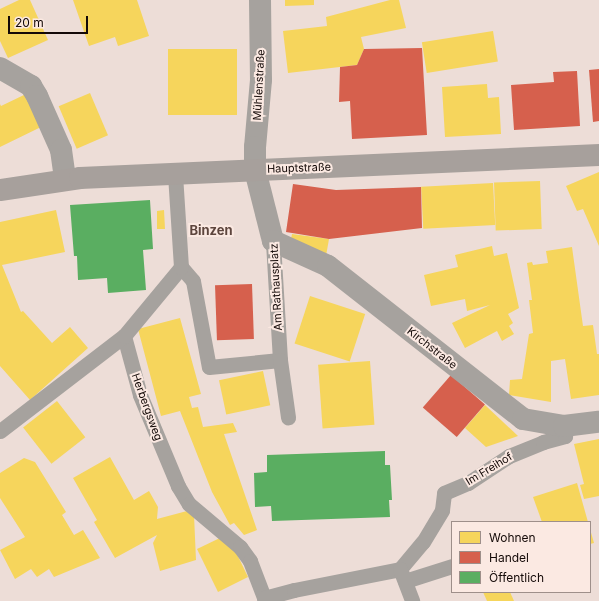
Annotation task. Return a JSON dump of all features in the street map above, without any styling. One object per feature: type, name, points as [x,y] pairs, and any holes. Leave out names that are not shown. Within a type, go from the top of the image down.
[{"type":"main road","name":"Hauptstraße","points":[[0,190],[65,180],[599,155]]},
{"type":"street","name":"Mühlenstraße","points":[[255,170],[255,147],[261,80],[260,0]]},
{"type":"street","points":[[0,68],[31,86],[37,96],[61,150],[65,180]]},
{"type":"street","name":"Am Rathausplatz","points":[[255,170],[274,241]]},
{"type":"street","name":"Kirchstraße","points":[[274,241],[328,266],[523,419],[564,426],[599,422]]},
{"type":"lane","points":[[175,175],[181,267],[193,281],[209,367],[280,360]]},
{"type":"lane","name":"Am Rathausplatz","points":[[274,241],[280,360],[288,417]]},
{"type":"lane","points":[[0,431],[124,336],[181,267]]},
{"type":"lane","name":"Herbergsweg","points":[[124,336],[140,395],[178,486],[189,504],[240,547],[250,561],[264,600]]},
{"type":"lane","name":"Im Freihof","points":[[402,575],[442,510],[444,493],[468,483],[509,456],[543,442],[565,436],[564,426]]},
{"type":"lane","points":[[264,600],[290,597],[451,566]]},
{"type":"lane","points":[[402,575],[412,601]]},
{"type":"building: Wohnen","points":[[19,0],[30,0],[48,40],[8,58],[0,41],[0,9]]},
{"type":"building: Wohnen","points":[[73,0],[137,0],[149,36],[118,46],[115,37],[89,46]]},
{"type":"building: Wohnen","points":[[285,0],[314,0],[314,5],[285,6]]},
{"type":"building: Wohnen","points":[[390,0],[399,0],[406,28],[361,37],[364,49],[357,65],[288,73],[283,31],[327,26],[326,17]]},
{"type":"building: Wohnen","points":[[493,31],[498,62],[427,73],[422,42]]},
{"type":"building: Wohnen","points":[[168,49],[237,49],[237,115],[168,115]]},
{"type":"building: Wohnen","points":[[487,84],[488,98],[499,97],[501,134],[445,137],[442,87]]},
{"type":"building: Wohnen","points":[[90,93],[108,135],[77,149],[59,106]]},
{"type":"building: Wohnen","points":[[26,94],[41,127],[0,147],[0,104],[1,106]]},
{"type":"building: Wohnen","points":[[599,172],[599,246],[583,209],[577,211],[566,186]]},
{"type":"building: Wohnen","points":[[540,181],[542,229],[496,231],[494,183]]},
{"type":"building: Wohnen","points":[[493,183],[495,225],[423,229],[421,187]]},
{"type":"building: Wohnen","points":[[56,210],[65,252],[2,265],[21,312],[23,311],[52,343],[70,327],[88,348],[30,400],[0,366],[0,222]]},
{"type":"building: Wohnen","points":[[164,210],[165,229],[157,229],[157,211]]},
{"type":"building: Wohnen","points":[[292,234],[329,239],[326,256],[291,239]]},
{"type":"building: Wohnen","points":[[492,246],[494,256],[507,253],[519,308],[508,314],[513,323],[509,326],[514,334],[502,341],[497,331],[465,348],[452,323],[490,305],[467,311],[465,299],[431,306],[424,275],[458,267],[455,255]]},
{"type":"building: Wohnen","points":[[572,247],[583,326],[593,325],[597,354],[599,354],[599,395],[571,399],[565,359],[551,361],[551,402],[509,395],[510,380],[522,379],[529,334],[533,333],[529,300],[532,300],[527,263],[532,262],[533,265],[548,263],[546,251]]},
{"type":"building: Wohnen","points":[[310,296],[365,314],[350,361],[295,344]]},
{"type":"building: Wohnen","points":[[180,318],[201,394],[189,397],[192,408],[198,407],[203,427],[233,423],[237,432],[224,434],[257,530],[244,535],[234,523],[230,525],[212,492],[180,411],[161,416],[138,329]]},
{"type":"building: Wohnen","points":[[370,361],[374,425],[323,428],[318,365]]},
{"type":"building: Wohnen","points":[[263,371],[270,405],[226,415],[219,380]]},
{"type":"building: Wohnen","points":[[57,401],[85,437],[51,464],[23,427]]},
{"type":"building: Wohnen","points":[[485,405],[518,436],[486,447],[465,428]]},
{"type":"building: Wohnen","points":[[599,439],[599,496],[584,499],[580,485],[584,484],[574,444]]},
{"type":"building: Wohnen","points":[[110,457],[134,500],[149,491],[158,507],[157,519],[187,511],[194,515],[196,560],[160,571],[153,543],[157,535],[115,558],[94,522],[97,520],[73,478]]},
{"type":"building: Wohnen","points":[[24,458],[35,462],[66,512],[62,515],[74,535],[83,530],[100,558],[54,577],[49,569],[37,577],[31,569],[15,579],[0,550],[25,537],[0,498],[0,473]]},
{"type":"building: Wohnen","points":[[577,483],[588,521],[542,521],[533,497]]},
{"type":"building: Wohnen","points":[[591,532],[594,543],[591,544]]},
{"type":"building: Wohnen","points":[[222,537],[233,546],[248,577],[218,592],[197,549]]},
{"type":"building: Wohnen","points":[[483,593],[510,593],[514,601],[487,601]]},
{"type":"building: Handel","points":[[422,48],[427,135],[352,139],[350,101],[339,102],[340,67],[357,65],[364,49]]},
{"type":"building: Handel","points":[[599,69],[599,121],[593,122],[589,70]]},
{"type":"building: Handel","points":[[577,71],[580,126],[514,130],[511,85],[554,82],[553,72]]},
{"type":"building: Handel","points":[[293,184],[336,190],[421,187],[422,228],[329,239],[286,232]]},
{"type":"building: Handel","points":[[252,284],[254,339],[217,340],[215,285]]},
{"type":"building: Handel","points":[[451,375],[485,405],[457,437],[423,407]]},
{"type":"building: Öffentlich","points":[[150,200],[153,249],[143,250],[146,290],[108,293],[107,278],[78,280],[77,256],[74,256],[70,205]]},
{"type":"building: Öffentlich","points":[[385,451],[385,465],[390,465],[392,500],[389,500],[390,517],[272,521],[271,506],[255,507],[254,473],[267,472],[267,455]]},
{"type":"district","name":"Binzen","points":[[211,230]]}]
